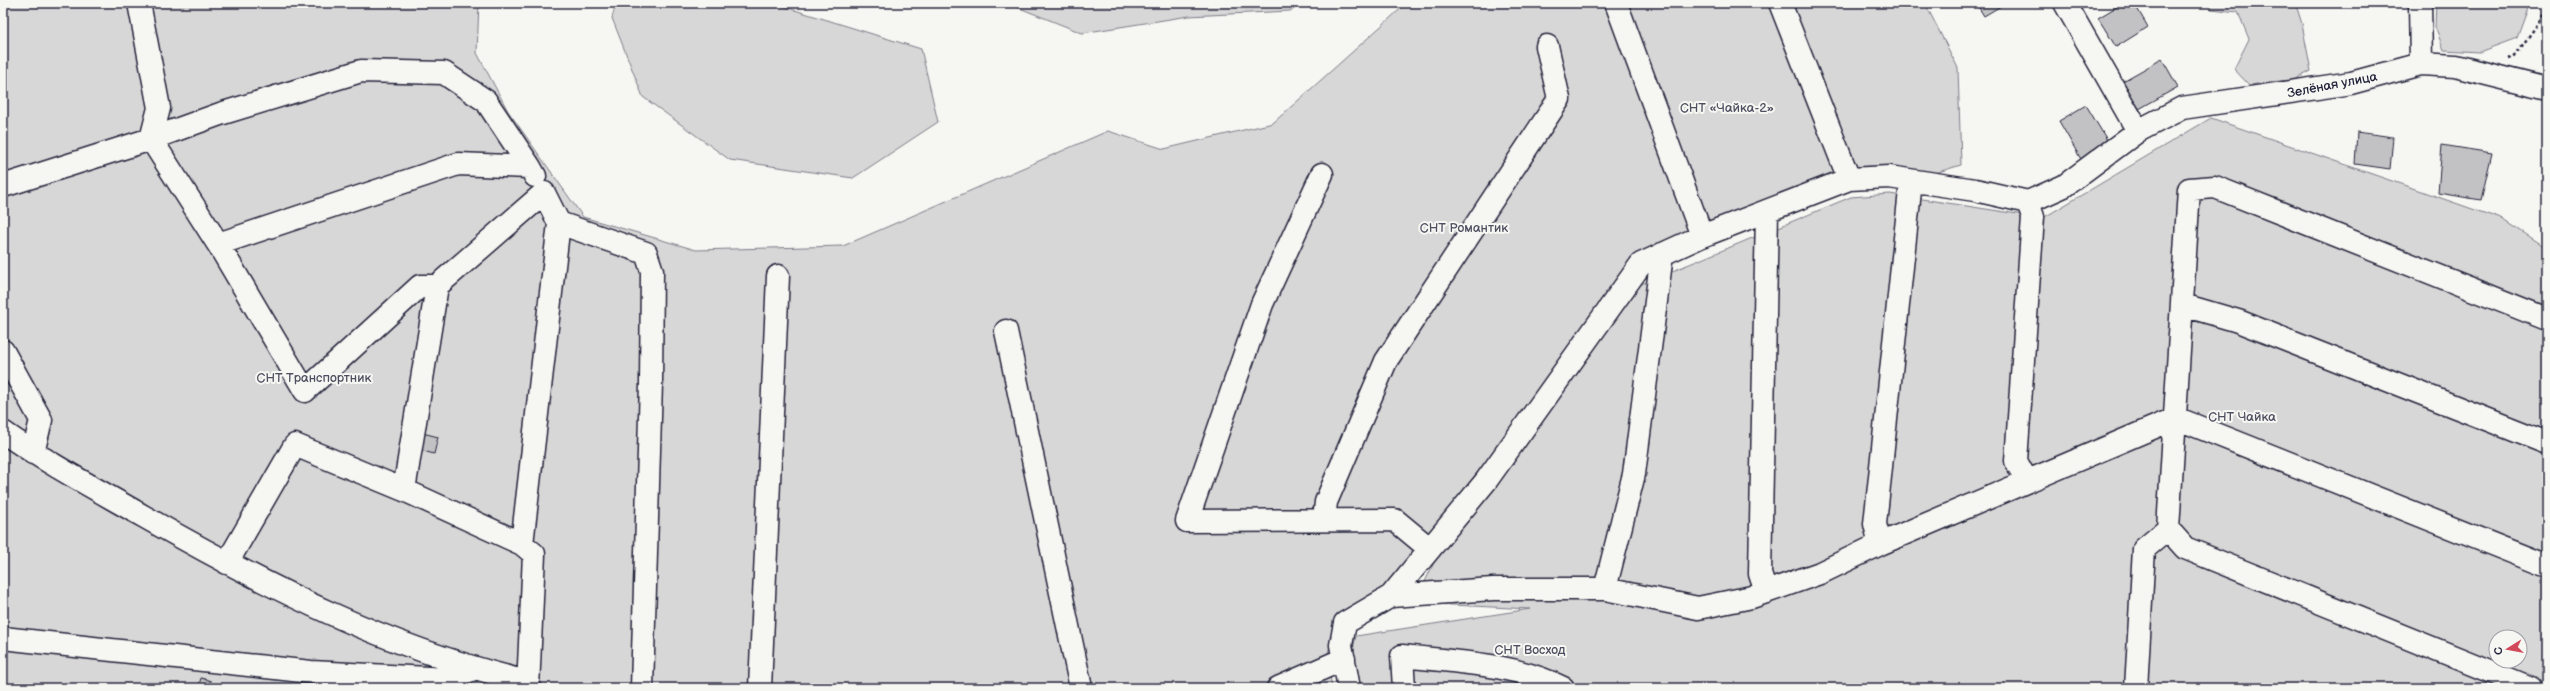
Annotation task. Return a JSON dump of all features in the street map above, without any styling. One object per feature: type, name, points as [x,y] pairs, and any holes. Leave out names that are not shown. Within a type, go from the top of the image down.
[{"type":"street","points":[[139,3],[159,108],[151,139],[218,244],[305,391],[420,286],[437,286]]},
{"type":"street","points":[[1616,3],[1702,236]]},
{"type":"street","points":[[1780,3],[1849,179]]},
{"type":"street","points":[[2065,3],[2138,131]]},
{"type":"street","points":[[2420,3],[2421,64]]},
{"type":"street","points":[[1324,520],[1326,502],[1386,361],[1559,98],[1547,46]]},
{"type":"street","name":"Зелёная улица","points":[[2028,202],[2064,186],[2138,131],[2182,108],[2351,83],[2421,64],[2455,66],[2547,89]]},
{"type":"street","points":[[3,186],[151,139],[220,114],[361,71],[444,73],[486,101],[530,167],[559,223],[522,544]]},
{"type":"street","points":[[218,244],[458,164],[530,167]]},
{"type":"street","points":[[1322,174],[1262,304],[1187,521],[1395,520],[1430,549]]},
{"type":"street","points":[[1349,688],[1341,645],[1345,623],[1391,596],[1430,549],[1486,481],[1641,264],[1702,236],[1849,179],[1889,177],[1975,190],[2028,202],[2033,217],[2016,461],[2027,481]]},
{"type":"street","points":[[1880,544],[1876,517],[1910,181]]},
{"type":"street","points":[[2531,688],[2185,548],[2168,529],[2189,189],[2215,187],[2547,319]]},
{"type":"street","points":[[404,490],[437,286],[544,193]]},
{"type":"street","points":[[1766,592],[1760,574],[1767,211]]},
{"type":"street","points":[[559,223],[646,252],[652,272],[651,383],[642,688]]},
{"type":"street","points":[[1605,589],[1634,474],[1662,254]]},
{"type":"street","points":[[760,688],[778,276]]},
{"type":"street","points":[[2183,305],[2238,321],[2547,443]]},
{"type":"street","points":[[1006,331],[1081,688]]},
{"type":"street","points":[[3,351],[41,420],[33,453]]},
{"type":"street","points":[[1391,596],[1493,589],[1605,589],[1698,608],[1766,592],[1820,573],[1880,544],[2176,418],[2547,566]]},
{"type":"street","points":[[3,432],[33,453],[226,563],[352,623],[474,669],[528,685],[534,554],[522,544],[404,490],[295,445],[226,563]]},
{"type":"street","points":[[2136,688],[2144,549],[2168,529]]},
{"type":"street","points":[[3,638],[311,672],[448,679],[474,669]]},
{"type":"street","points":[[1404,688],[1402,656],[1508,669],[1548,680],[1563,688]]},
{"type":"street","points":[[1278,688],[1344,659]]},
{"type":"path","points":[[2508,59],[2514,57],[2542,18],[2547,4]]},
{"type":"green space","name":"СНТ Транспортник","points":[[3,3],[479,3],[477,53],[508,111],[583,217],[696,250],[843,246],[1108,131],[1164,149],[1273,123],[1407,3],[1925,3],[1958,68],[1961,165],[1925,176],[1864,168],[1638,256],[1415,556],[1388,585],[1339,616],[1327,656],[1332,688],[3,688]]},
{"type":"green space","points":[[616,3],[772,3],[921,49],[938,122],[853,178],[730,160],[643,97],[612,18]]},
{"type":"green space","points":[[1007,3],[1304,3],[1290,11],[1189,16],[1082,33]]},
{"type":"green space","points":[[2212,3],[2271,3],[2297,8],[2302,24],[2311,71],[2296,79],[2249,85],[2234,69],[2249,39],[2238,12],[2211,9]]},
{"type":"green space","points":[[2436,3],[2530,3],[2517,38],[2479,52],[2444,50],[2435,27]]},
{"type":"green space","name":"СНТ Чайка","points":[[2211,118],[2504,220],[2547,248],[2547,688],[1355,688],[1351,658],[1356,636],[1530,609],[1415,603],[1437,556],[1639,285],[1851,197],[1890,194],[2043,218]]},
{"type":"building","points":[[1976,3],[2006,3],[1984,16]]},
{"type":"building","points":[[2123,3],[2134,3],[2148,27],[2116,47],[2098,18]]},
{"type":"building","points":[[2162,59],[2178,87],[2139,109],[2123,81]]},
{"type":"building","points":[[2086,105],[2110,145],[2082,161],[2059,121]]},
{"type":"building","points":[[2357,132],[2393,137],[2390,169],[2355,164]]},
{"type":"building","points":[[2442,145],[2492,153],[2481,200],[2438,193]]},
{"type":"building","points":[[419,432],[438,437],[434,454],[416,449]]},
{"type":"building","points":[[201,678],[211,681],[209,688],[198,688]]},
{"type":"park label","name":"СНТ «Чайка-2»","points":[[1727,107]]},
{"type":"park label","name":"СНТ Романтик","points":[[1464,227]]},
{"type":"park label","name":"СНТ Восход","points":[[1530,649]]}]
